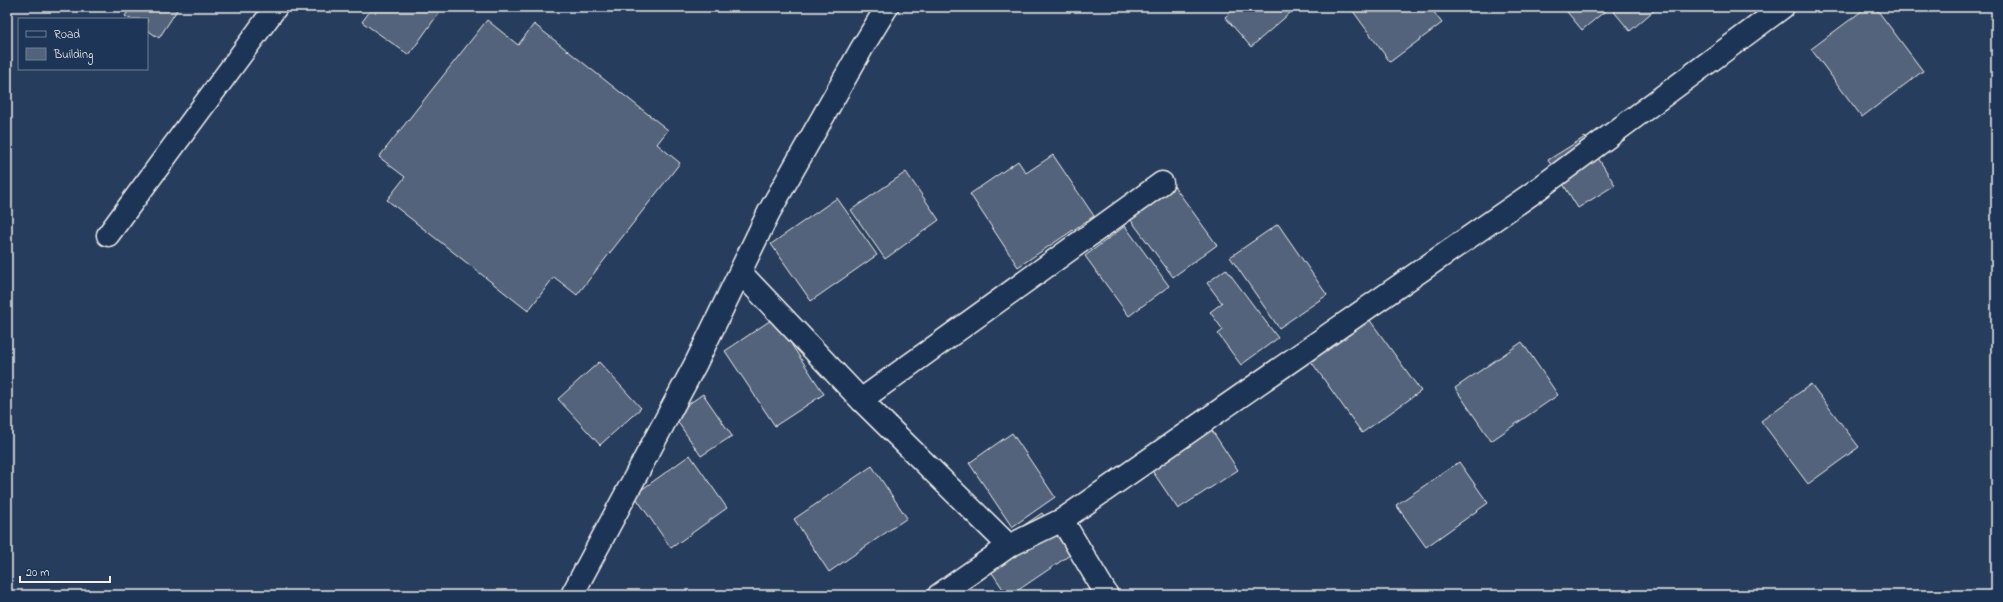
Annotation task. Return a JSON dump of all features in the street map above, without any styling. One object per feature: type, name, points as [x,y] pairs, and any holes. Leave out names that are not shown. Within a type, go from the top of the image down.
[{"type":"street","points":[[108,235],[276,7]]},
{"type":"street","points":[[572,595],[696,363],[769,212],[862,48],[887,7]]},
{"type":"street","points":[[939,595],[1008,546],[1062,520],[1534,192],[1783,7]]},
{"type":"street","points":[[861,400],[1162,183]]},
{"type":"street","points":[[740,272],[861,400],[1008,546]]},
{"type":"street","points":[[1062,520],[1107,595]]},
{"type":"building","points":[[131,7],[179,7],[159,38],[148,31],[148,18],[128,18],[125,16]]},
{"type":"building","points":[[373,7],[443,7],[409,55],[362,22]]},
{"type":"building","points":[[1236,7],[1297,7],[1251,47],[1225,17]]},
{"type":"building","points":[[1350,7],[1430,7],[1442,23],[1390,62]]},
{"type":"building","points":[[1563,7],[1610,7],[1582,30]]},
{"type":"building","points":[[1610,7],[1658,7],[1630,31]]},
{"type":"building","points":[[1867,7],[1875,7],[1923,71],[1862,117],[1811,49]]},
{"type":"building","points":[[487,20],[518,45],[534,24],[668,130],[657,144],[680,163],[577,295],[554,277],[528,311],[387,200],[405,177],[379,157]]},
{"type":"building","points":[[1585,137],[1615,185],[1578,208],[1548,160]]},
{"type":"building","points":[[1053,155],[1094,216],[1018,267],[970,194],[1018,161],[1026,173]]},
{"type":"building","points":[[906,172],[939,220],[885,259],[851,210]]},
{"type":"building","points":[[1174,186],[1217,245],[1173,277],[1130,219]]},
{"type":"building","points":[[837,198],[877,255],[811,301],[771,244]]},
{"type":"building","points":[[1278,224],[1327,295],[1279,328],[1230,257]]},
{"type":"building","points":[[1125,226],[1169,286],[1129,316],[1085,256]]},
{"type":"building","points":[[1226,269],[1278,338],[1241,365],[1218,334],[1223,330],[1210,312],[1222,303],[1207,283]]},
{"type":"building","points":[[1356,301],[1421,391],[1362,433],[1298,343]]},
{"type":"building","points":[[774,318],[824,394],[775,426],[725,351]]},
{"type":"building","points":[[1522,342],[1558,395],[1491,441],[1455,388]]},
{"type":"building","points":[[599,362],[641,408],[600,445],[558,399]]},
{"type":"building","points":[[1811,384],[1859,447],[1808,484],[1761,421]]},
{"type":"building","points":[[703,394],[732,436],[701,456],[673,415]]},
{"type":"building","points":[[1211,429],[1238,470],[1178,509],[1151,469]]},
{"type":"building","points":[[1012,433],[1055,497],[1012,527],[969,463]]},
{"type":"building","points":[[690,455],[727,508],[671,548],[634,495]]},
{"type":"building","points":[[1459,462],[1488,503],[1426,547],[1396,505]]},
{"type":"building","points":[[872,466],[907,518],[829,572],[794,519]]},
{"type":"building","points":[[1042,513],[1070,555],[1011,595],[1007,595],[980,555]]}]
